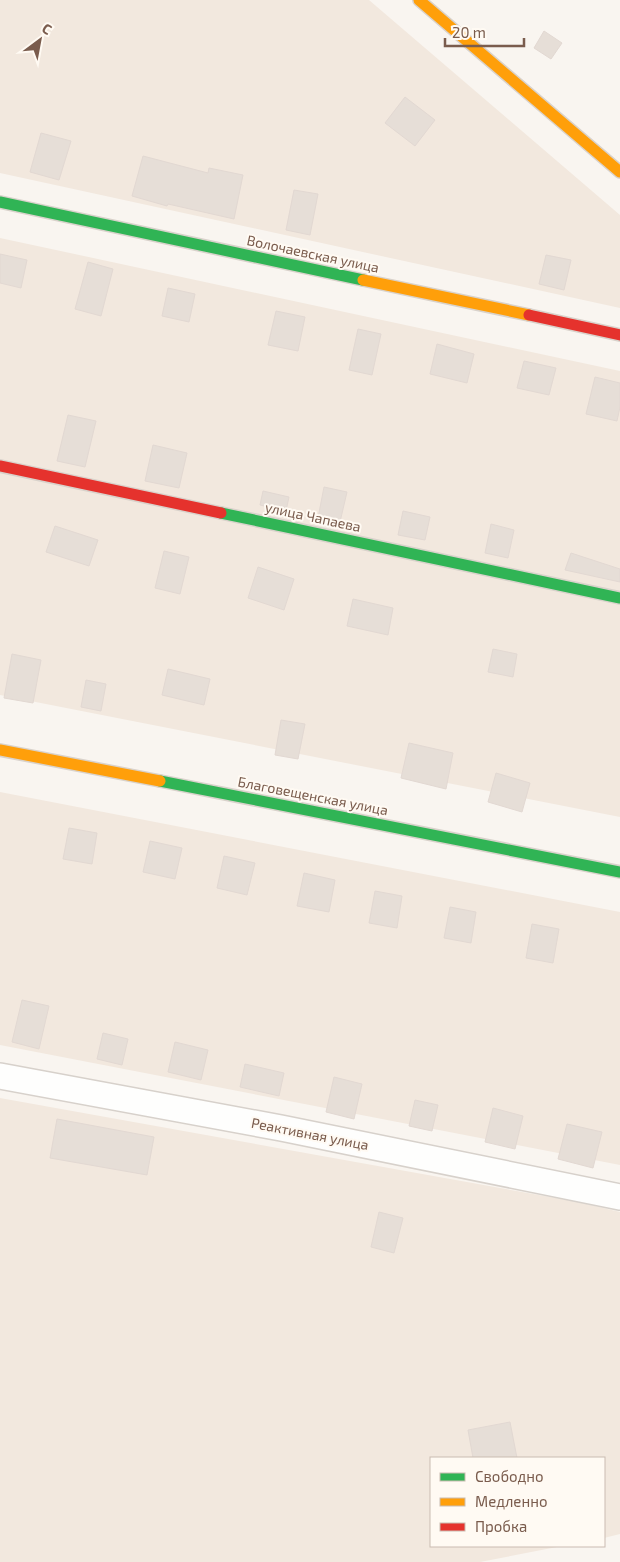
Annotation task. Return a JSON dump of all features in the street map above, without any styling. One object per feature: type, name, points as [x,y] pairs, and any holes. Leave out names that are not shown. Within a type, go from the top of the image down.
[{"type":"street","points":[[419,0],[620,172]]},
{"type":"street","name":"Волочаевская улица","points":[[0,202],[620,335]]},
{"type":"street","name":"улица Чапаева","points":[[0,466],[620,598]]},
{"type":"street","name":"Благовещенская улица","points":[[0,750],[620,872]]},
{"type":"street","name":"Реактивная улица","points":[[0,1076],[281,1128],[620,1197]]},
{"type":"shaded area","points":[[0,0],[369,0],[620,215],[620,308],[0,173]]},
{"type":"shaded area","points":[[0,238],[620,371],[620,817],[0,695]]},
{"type":"shaded area","points":[[0,792],[620,912],[620,1165],[0,1045]]},
{"type":"shaded area","points":[[0,1098],[578,1202],[620,1212],[620,1534],[605,1538],[605,1457],[430,1457],[430,1547],[557,1547],[480,1562],[0,1562]]},
{"type":"building","points":[[544,31],[562,43],[551,59],[534,48]]},
{"type":"building","points":[[405,97],[435,120],[415,146],[385,123]]},
{"type":"building","points":[[41,133],[71,141],[59,180],[30,172]]},
{"type":"building","points":[[143,156],[208,173],[209,168],[243,175],[234,219],[168,204],[167,206],[132,196]]},
{"type":"building","points":[[294,190],[318,194],[310,235],[286,230]]},
{"type":"building","points":[[0,254],[27,260],[21,288],[0,283]]},
{"type":"building","points":[[546,255],[571,260],[564,290],[539,284]]},
{"type":"building","points":[[88,262],[113,269],[101,316],[75,309]]},
{"type":"building","points":[[168,288],[195,294],[189,322],[162,316]]},
{"type":"building","points":[[276,311],[305,317],[298,351],[268,345]]},
{"type":"building","points":[[358,329],[381,334],[372,375],[349,370]]},
{"type":"building","points":[[437,344],[474,354],[467,383],[430,374]]},
{"type":"building","points":[[524,361],[556,368],[549,395],[517,388]]},
{"type":"building","points":[[595,377],[620,383],[620,407],[617,421],[586,414]]},
{"type":"building","points":[[68,415],[96,421],[85,467],[57,461]]},
{"type":"building","points":[[153,445],[187,453],[179,488],[145,481]]},
{"type":"building","points":[[324,487],[347,492],[340,522],[318,518]]},
{"type":"building","points":[[263,491],[289,497],[286,511],[260,505]]},
{"type":"building","points":[[403,511],[430,517],[425,540],[398,535]]},
{"type":"building","points":[[491,524],[514,530],[508,558],[485,553]]},
{"type":"building","points":[[55,526],[98,540],[89,566],[46,552]]},
{"type":"building","points":[[164,551],[189,557],[180,594],[155,588]]},
{"type":"building","points":[[571,553],[620,569],[620,582],[565,570]]},
{"type":"building","points":[[258,567],[294,579],[284,610],[248,598]]},
{"type":"building","points":[[353,599],[393,608],[388,635],[347,626]]},
{"type":"building","points":[[493,649],[517,654],[513,677],[488,672]]},
{"type":"building","points":[[12,654],[41,660],[33,703],[4,698]]},
{"type":"building","points":[[168,669],[210,679],[204,705],[162,695]]},
{"type":"building","points":[[86,680],[106,684],[101,711],[81,707]]},
{"type":"building","points":[[281,720],[305,724],[298,759],[275,755]]},
{"type":"building","points":[[409,743],[453,753],[446,789],[401,778]]},
{"type":"building","points":[[496,773],[530,783],[522,812],[488,802]]},
{"type":"building","points":[[69,828],[97,833],[92,864],[63,859]]},
{"type":"building","points":[[150,841],[182,848],[175,879],[143,872]]},
{"type":"building","points":[[224,856],[255,863],[247,895],[217,888]]},
{"type":"building","points":[[304,873],[335,880],[329,912],[297,906]]},
{"type":"building","points":[[375,891],[402,896],[397,928],[369,923]]},
{"type":"building","points":[[450,907],[476,912],[471,943],[444,938]]},
{"type":"building","points":[[532,924],[559,929],[553,963],[526,958]]},
{"type":"building","points":[[22,1000],[49,1006],[39,1049],[12,1042]]},
{"type":"building","points":[[103,1033],[128,1039],[122,1065],[97,1059]]},
{"type":"building","points":[[175,1042],[208,1050],[201,1080],[168,1072]]},
{"type":"building","points":[[245,1064],[284,1073],[279,1096],[240,1087]]},
{"type":"building","points":[[334,1077],[362,1084],[354,1119],[326,1112]]},
{"type":"building","points":[[415,1100],[438,1105],[432,1131],[409,1126]]},
{"type":"building","points":[[493,1108],[523,1116],[515,1149],[485,1142]]},
{"type":"building","points":[[57,1119],[154,1137],[147,1175],[50,1158]]},
{"type":"building","points":[[567,1124],[602,1132],[593,1168],[558,1159]]},
{"type":"building","points":[[379,1212],[403,1218],[394,1253],[371,1247]]},
{"type":"building","points":[[510,1422],[517,1457],[473,1457],[468,1430]]},
{"type":"traffic: fast","points":[[0,202],[363,280]]},
{"type":"traffic: fast","points":[[221,513],[620,598]]},
{"type":"traffic: fast","points":[[160,781],[620,872]]},
{"type":"traffic: slow","points":[[419,0],[620,172]]},
{"type":"traffic: slow","points":[[363,280],[529,315]]},
{"type":"traffic: slow","points":[[0,750],[160,781]]},
{"type":"traffic: jam","points":[[529,315],[620,335]]},
{"type":"traffic: jam","points":[[0,466],[221,513]]}]
